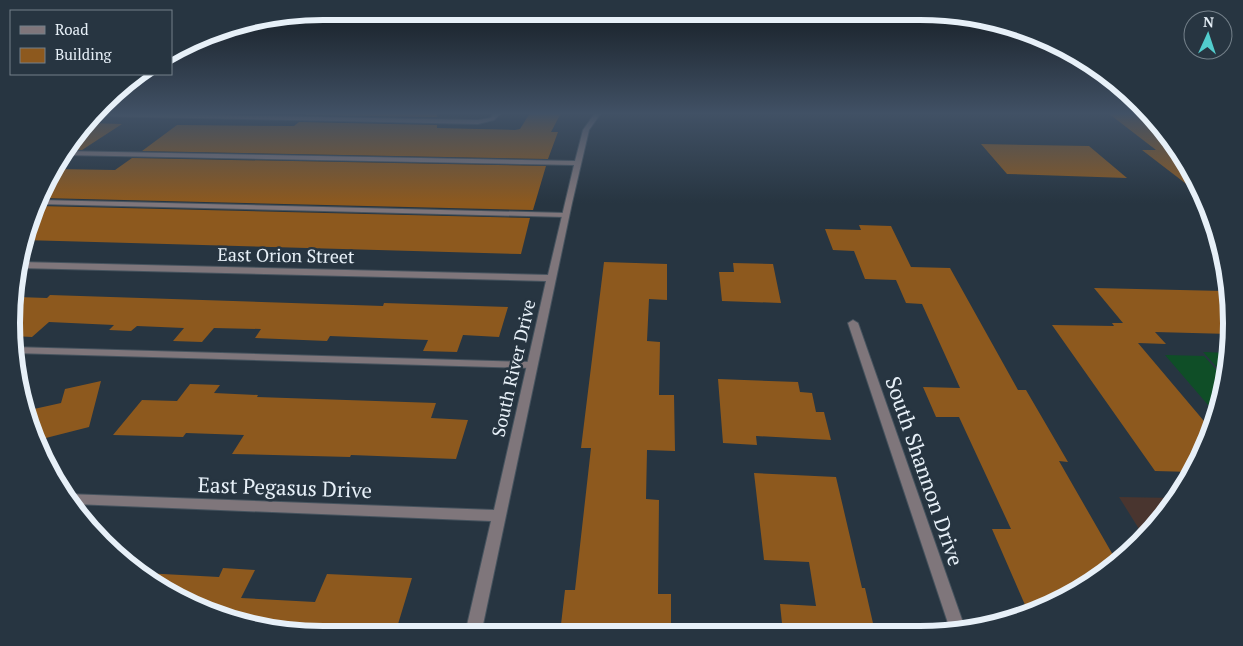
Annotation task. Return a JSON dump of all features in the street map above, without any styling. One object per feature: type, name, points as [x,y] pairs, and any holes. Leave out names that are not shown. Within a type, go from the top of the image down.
[{"type":"street","name":"South River Drive","points":[[474,626],[531,365],[583,143]]},
{"type":"street","points":[[73,152],[578,164]]},
{"type":"street","name":"East Orion Street","points":[[26,266],[552,278]]},
{"type":"street","name":"South Shannon Drive","points":[[853,323],[956,623]]},
{"type":"street","name":"East Pegasus Drive","points":[[76,498],[499,516]]},
{"type":"lane","points":[[45,202],[565,215]]},
{"type":"lane","points":[[22,350],[531,365]]},
{"type":"shaded area","points":[[1119,497],[1167,498],[1148,523],[1140,531]]},
{"type":"green space","points":[[1203,352],[1221,353],[1219,370]]},
{"type":"green space","points":[[1165,355],[1204,356],[1219,372],[1212,406],[1208,405]]},
{"type":"building","points":[[80,143],[93,143],[82,150],[75,150]]},
{"type":"building","points":[[153,143],[554,143],[548,159],[142,151]]},
{"type":"building","points":[[1147,143],[1163,143],[1191,188],[1142,150],[1156,150]]},
{"type":"building","points":[[981,144],[1089,146],[1127,178],[1007,174]]},
{"type":"building","points":[[132,158],[546,166],[533,210],[47,198],[62,169],[115,170]]},
{"type":"building","points":[[43,206],[530,218],[521,254],[32,240]]},
{"type":"building","points":[[859,225],[891,226],[911,267],[950,268],[1018,390],[1026,390],[1068,462],[1059,461],[1113,556],[1088,575],[1054,595],[1026,607],[992,529],[1011,529],[959,417],[936,417],[923,387],[960,388],[922,304],[906,303],[896,280],[865,279],[854,251],[833,250],[825,229],[861,230]]},
{"type":"building","points":[[604,262],[667,264],[667,300],[649,299],[647,341],[660,342],[659,395],[674,395],[675,451],[647,450],[646,499],[659,500],[658,594],[671,594],[671,626],[561,626],[565,590],[575,590],[591,448],[581,448]]},
{"type":"building","points":[[733,263],[773,264],[781,303],[722,301],[719,272],[734,272]]},
{"type":"building","points":[[1094,288],[1221,291],[1222,334],[1155,332],[1166,344],[1138,343],[1206,423],[1192,457],[1183,472],[1155,471],[1052,325],[1114,326],[1112,323],[1123,323]]},
{"type":"building","points":[[50,295],[383,306],[384,303],[508,307],[499,337],[463,335],[457,352],[423,351],[428,340],[330,336],[327,341],[255,338],[261,329],[214,328],[202,342],[173,341],[184,328],[137,326],[131,331],[109,330],[114,325],[49,322],[32,337],[21,336],[22,297],[47,298]]},
{"type":"building","points":[[718,379],[798,382],[800,392],[812,393],[816,412],[824,412],[831,440],[756,436],[757,445],[723,443]]},
{"type":"building","points":[[101,381],[89,427],[43,439],[34,409],[61,403],[65,389]]},
{"type":"building","points":[[190,384],[220,385],[214,393],[258,395],[257,397],[436,403],[431,418],[468,420],[456,459],[351,455],[350,457],[232,454],[244,435],[186,433],[183,437],[113,435],[142,400],[177,401]]},
{"type":"building","points":[[754,473],[836,477],[862,588],[865,588],[874,626],[782,626],[780,604],[816,606],[809,562],[764,560]]},
{"type":"building","points":[[223,568],[255,570],[241,598],[315,602],[327,574],[412,578],[397,626],[323,626],[283,623],[245,616],[189,595],[153,573],[219,577]]}]
